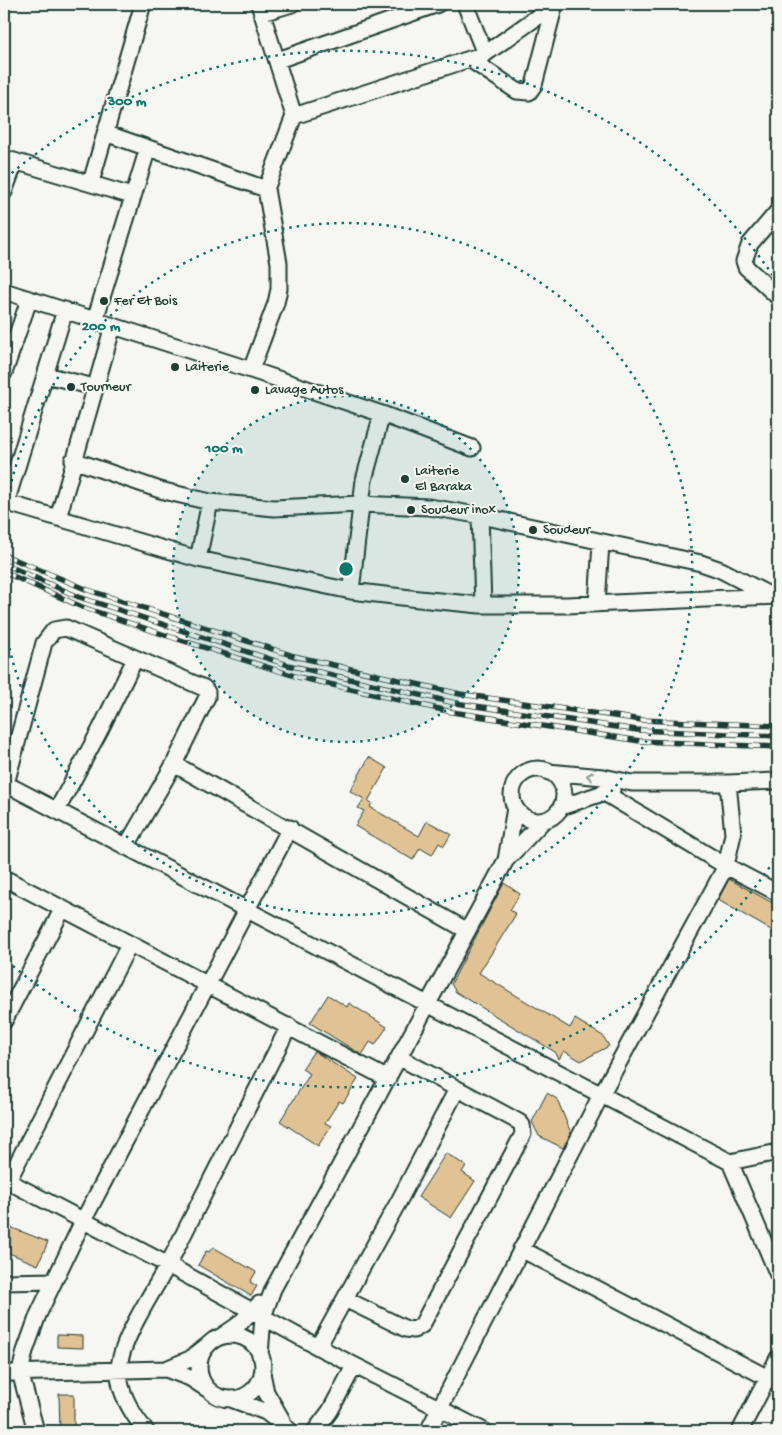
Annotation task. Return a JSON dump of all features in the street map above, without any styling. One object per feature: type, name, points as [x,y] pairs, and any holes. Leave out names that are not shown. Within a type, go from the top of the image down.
[{"type":"street","points":[[91,182],[143,4]]},
{"type":"street","points":[[251,370],[276,303],[279,289],[279,263],[266,189],[294,116],[278,60],[260,9],[292,4]]},
{"type":"street","points":[[278,60],[438,4]]},
{"type":"street","points":[[465,4],[478,57],[517,91],[529,92],[534,85],[555,4]]},
{"type":"street","points":[[294,116],[478,57],[555,4]]},
{"type":"street","points":[[105,133],[266,189]]},
{"type":"street","points":[[95,320],[148,148]]},
{"type":"street","points":[[4,192],[9,160],[91,182],[132,196]]},
{"type":"street","points":[[778,211],[750,244],[744,261],[746,268],[778,297]]},
{"type":"street","points":[[4,291],[251,370],[382,414],[472,448]]},
{"type":"street","points":[[4,373],[29,300]]},
{"type":"street","points":[[66,310],[5,503],[198,559],[351,590],[483,605],[597,604],[775,596]]},
{"type":"street","points":[[58,518],[73,460],[113,326]]},
{"type":"street","points":[[46,375],[94,387]]},
{"type":"street","points":[[351,590],[360,504],[368,462],[382,414]]},
{"type":"street","points":[[73,460],[160,490],[210,502],[274,508],[360,504],[429,507],[480,515],[601,543],[701,563],[721,570],[775,596]]},
{"type":"street","points":[[198,559],[210,502]]},
{"type":"street","points":[[480,515],[483,605]]},
{"type":"street","points":[[597,604],[601,543]]},
{"type":"street","points":[[126,847],[174,764],[207,697],[207,692],[204,688],[66,628],[54,630],[44,643],[5,787],[57,810],[126,847],[429,1003],[730,1162],[778,1152]]},
{"type":"street","points":[[57,810],[135,659]]},
{"type":"street","points":[[174,764],[290,828],[466,930]]},
{"type":"street","points":[[506,860],[515,808],[512,793],[518,778],[531,770],[603,777],[632,783],[778,781]]},
{"type":"street","points":[[4,1373],[166,1369],[190,1359],[208,1345],[257,1314],[273,1289],[400,1058],[466,930],[506,860],[543,821],[555,815],[561,807],[563,788],[557,778],[548,772]]},
{"type":"street","points":[[561,807],[632,783]]},
{"type":"street","points":[[428,1431],[601,1095],[726,866],[733,834],[728,783]]},
{"type":"street","points":[[603,792],[726,866],[778,893]]},
{"type":"street","points":[[515,808],[526,819],[543,821]]},
{"type":"street","points":[[36,1431],[20,1372],[31,1331],[83,1221],[290,828]]},
{"type":"street","points":[[4,878],[388,1079]]},
{"type":"street","points":[[4,1021],[62,910]]},
{"type":"street","points":[[129,945],[6,1180],[354,1366],[484,1431]]},
{"type":"street","points":[[146,1431],[126,1399],[118,1371],[134,1326],[168,1265],[289,1026]]},
{"type":"street","points":[[345,1299],[411,1330],[418,1328],[426,1321],[524,1130],[522,1125],[514,1119],[400,1058]]},
{"type":"street","points":[[318,1347],[457,1089]]},
{"type":"street","points":[[730,1162],[778,1274]]},
{"type":"street","points":[[521,1249],[768,1378]]},
{"type":"street","points":[[4,1282],[54,1281]]},
{"type":"street","points":[[257,1314],[262,1373],[266,1392],[289,1430]]},
{"type":"street","points":[[222,1336],[242,1337],[251,1342],[260,1354]]},
{"type":"street","points":[[208,1345],[202,1354],[199,1367],[202,1381],[209,1390]]},
{"type":"street","points":[[740,1431],[778,1358]]},
{"type":"street","points":[[315,1431],[330,1411],[354,1366]]},
{"type":"street","points":[[166,1369],[190,1378],[220,1397],[231,1399],[266,1412],[289,1430]]},
{"type":"street","points":[[231,1399],[240,1398],[251,1392],[257,1385],[262,1373]]},
{"type":"building","points":[[369,757],[387,768],[368,801],[372,803],[370,807],[419,836],[427,821],[451,834],[444,846],[439,843],[432,855],[420,848],[413,860],[355,826],[364,811],[358,808],[364,799],[350,791]]},
{"type":"building","points":[[729,879],[778,906],[778,934],[718,900]]},
{"type":"building","points":[[504,883],[520,894],[510,910],[516,914],[479,973],[570,1028],[575,1019],[603,1036],[609,1046],[581,1061],[564,1051],[559,1059],[555,1052],[456,992],[451,984]]},
{"type":"building","points":[[328,995],[347,1007],[349,1003],[387,1027],[375,1045],[370,1042],[362,1055],[310,1023]]},
{"type":"building","points":[[314,1051],[358,1079],[343,1103],[339,1101],[325,1123],[331,1126],[318,1146],[280,1121],[310,1074],[302,1069]]},
{"type":"building","points":[[547,1093],[557,1099],[571,1133],[563,1148],[539,1136],[532,1122]]},
{"type":"building","points":[[446,1153],[466,1166],[462,1172],[475,1181],[451,1218],[418,1197]]},
{"type":"building","points":[[10,1227],[48,1242],[38,1265],[4,1251],[4,1243]]},
{"type":"building","points":[[213,1247],[256,1272],[250,1282],[257,1286],[251,1296],[198,1265],[206,1251],[209,1252]]},
{"type":"building","points":[[57,1335],[83,1336],[83,1348],[57,1347]]},
{"type":"building","points":[[59,1394],[74,1394],[74,1431],[60,1431]]},
{"type":"railway","points":[[4,555],[88,590],[294,656],[460,694],[642,720],[778,726]]},
{"type":"railway","points":[[4,564],[79,597],[288,665],[455,703],[637,730],[778,736]]},
{"type":"railway","points":[[4,572],[82,607],[298,677],[452,712],[640,741],[778,747]]},
{"type":"place","name":"Fer Et Bois","points":[[104,301]]},
{"type":"place","name":"Laiterie","points":[[175,367]]},
{"type":"place","name":"Tourneur","points":[[71,387]]},
{"type":"place","name":"Lavage Autos","points":[[255,390]]},
{"type":"place","name":"Laiterie El Baraka","points":[[405,479]]},
{"type":"place","name":"Soudeur inox","points":[[411,510]]},
{"type":"place","name":"Soudeur","points":[[533,530]]}]
